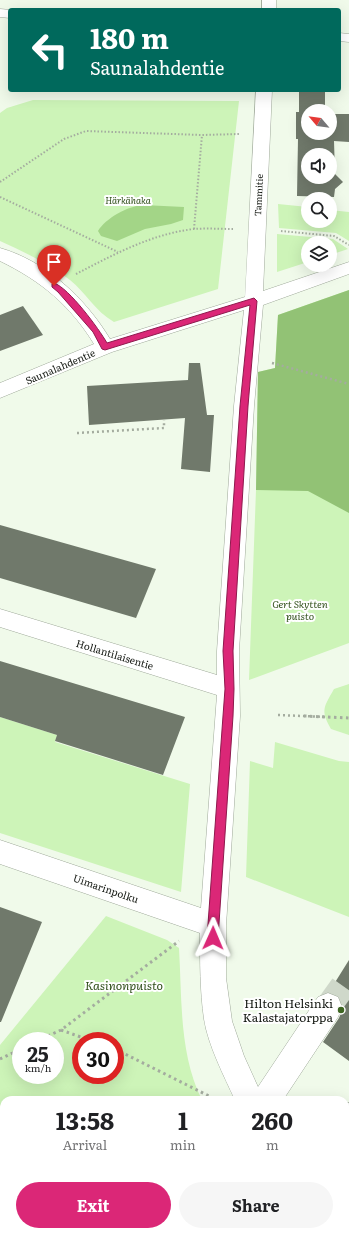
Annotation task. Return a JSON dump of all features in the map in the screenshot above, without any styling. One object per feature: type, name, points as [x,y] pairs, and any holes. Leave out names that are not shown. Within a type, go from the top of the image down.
[{"type":"street","name":"Tammitie","points":[[247,1096],[231,1060],[218,1021],[213,978],[213,924],[229,689],[228,651],[248,351],[254,301],[256,229],[264,92]]},
{"type":"street","points":[[0,254],[24,266],[61,290],[96,331],[105,347]]},
{"type":"street","name":"Saunalahdentie","points":[[0,391],[105,347],[254,301],[349,268]]},
{"type":"street","name":"Hollantilaisentie","points":[[0,618],[229,689]]},
{"type":"street","name":"Uimarinpolku","points":[[0,852],[213,924]]},
{"type":"street","points":[[269,1096],[328,1007]]},
{"type":"path","points":[[0,182],[64,139],[86,131],[202,136],[240,134]]},
{"type":"path","points":[[194,229],[202,136]]},
{"type":"path","points":[[0,197],[119,252]]},
{"type":"path","points":[[54,286],[119,252],[159,236],[194,229],[256,229],[334,236],[349,245]]},
{"type":"path","points":[[248,351],[269,362],[349,384]]},
{"type":"path","points":[[77,433],[164,428],[164,420]]},
{"type":"path","points":[[278,715],[349,718]]},
{"type":"path","points":[[57,1032],[183,938]]},
{"type":"path","points":[[61,1030],[72,1034]]},
{"type":"path","points":[[0,1059],[12,1053]]},
{"type":"path","points":[[124,1054],[209,1096]]},
{"type":"green space","name":"Härkähaka","points":[[33,100],[239,101],[218,289],[114,322],[101,313],[76,285],[62,274],[36,258],[0,241],[0,113],[7,108]]},
{"type":"green space","points":[[278,204],[301,206],[301,228],[337,228],[337,211],[349,212],[349,241],[336,233],[279,228]]},
{"type":"green space","points":[[277,234],[301,236],[301,264],[277,272]]},
{"type":"green space","points":[[337,242],[348,249],[337,253]]},
{"type":"green space","name":"Gert Skytten puisto","points":[[349,290],[349,643],[249,680],[256,490],[258,372],[275,368],[278,315]]},
{"type":"green space","points":[[349,684],[349,735],[331,729],[324,713],[326,705],[334,689]]},
{"type":"green space","points":[[0,717],[57,735],[55,742],[190,784],[181,892],[0,833]]},
{"type":"green space","points":[[275,742],[339,761],[349,762],[349,917],[246,877],[250,761],[273,768]]},
{"type":"green space","name":"Kasinonpuisto","points":[[106,916],[167,940],[179,948],[185,1045],[189,1064],[200,1096],[0,1096],[0,1045]]},
{"type":"shaded area","points":[[143,205],[184,207],[183,220],[145,229],[117,241],[101,236],[98,231],[112,217],[124,210]]},
{"type":"shaded area","points":[[349,290],[349,513],[308,491],[256,490],[258,372],[275,368],[278,315]]},
{"type":"building","points":[[299,92],[325,92],[325,104],[301,104],[301,140],[337,140],[337,114],[349,114],[349,142],[334,141],[334,148],[301,148],[301,184],[337,184],[337,176],[343,182],[335,189],[335,192],[301,192],[301,196],[297,196],[298,139],[296,139],[296,112],[299,112]]},
{"type":"building","points":[[23,306],[43,335],[0,351],[0,315]]},
{"type":"building","points":[[189,363],[200,363],[207,415],[214,415],[210,472],[181,469],[185,418],[89,425],[87,386],[188,380]]},
{"type":"building","points":[[0,525],[156,569],[136,618],[0,578]]},
{"type":"building","points":[[0,661],[185,717],[163,775],[55,741],[57,735],[0,717]]},
{"type":"building","points":[[0,907],[42,922],[1,1022],[0,1022]]},
{"type":"building","name":"Hilton Helsinki Kalastajatorppa","points":[[349,960],[349,1061],[323,1042],[339,1018],[343,1008],[339,996],[329,992]]},
{"type":"tunnel","points":[[328,1007],[343,986]]},
{"type":"place","name":"Hilton Helsinki Kalastajatorppa","points":[[341,1010]]},
{"type":"route","points":[[54,286],[61,290],[96,331],[105,347],[254,301],[244,406],[228,651],[228,716],[213,938]]}]
